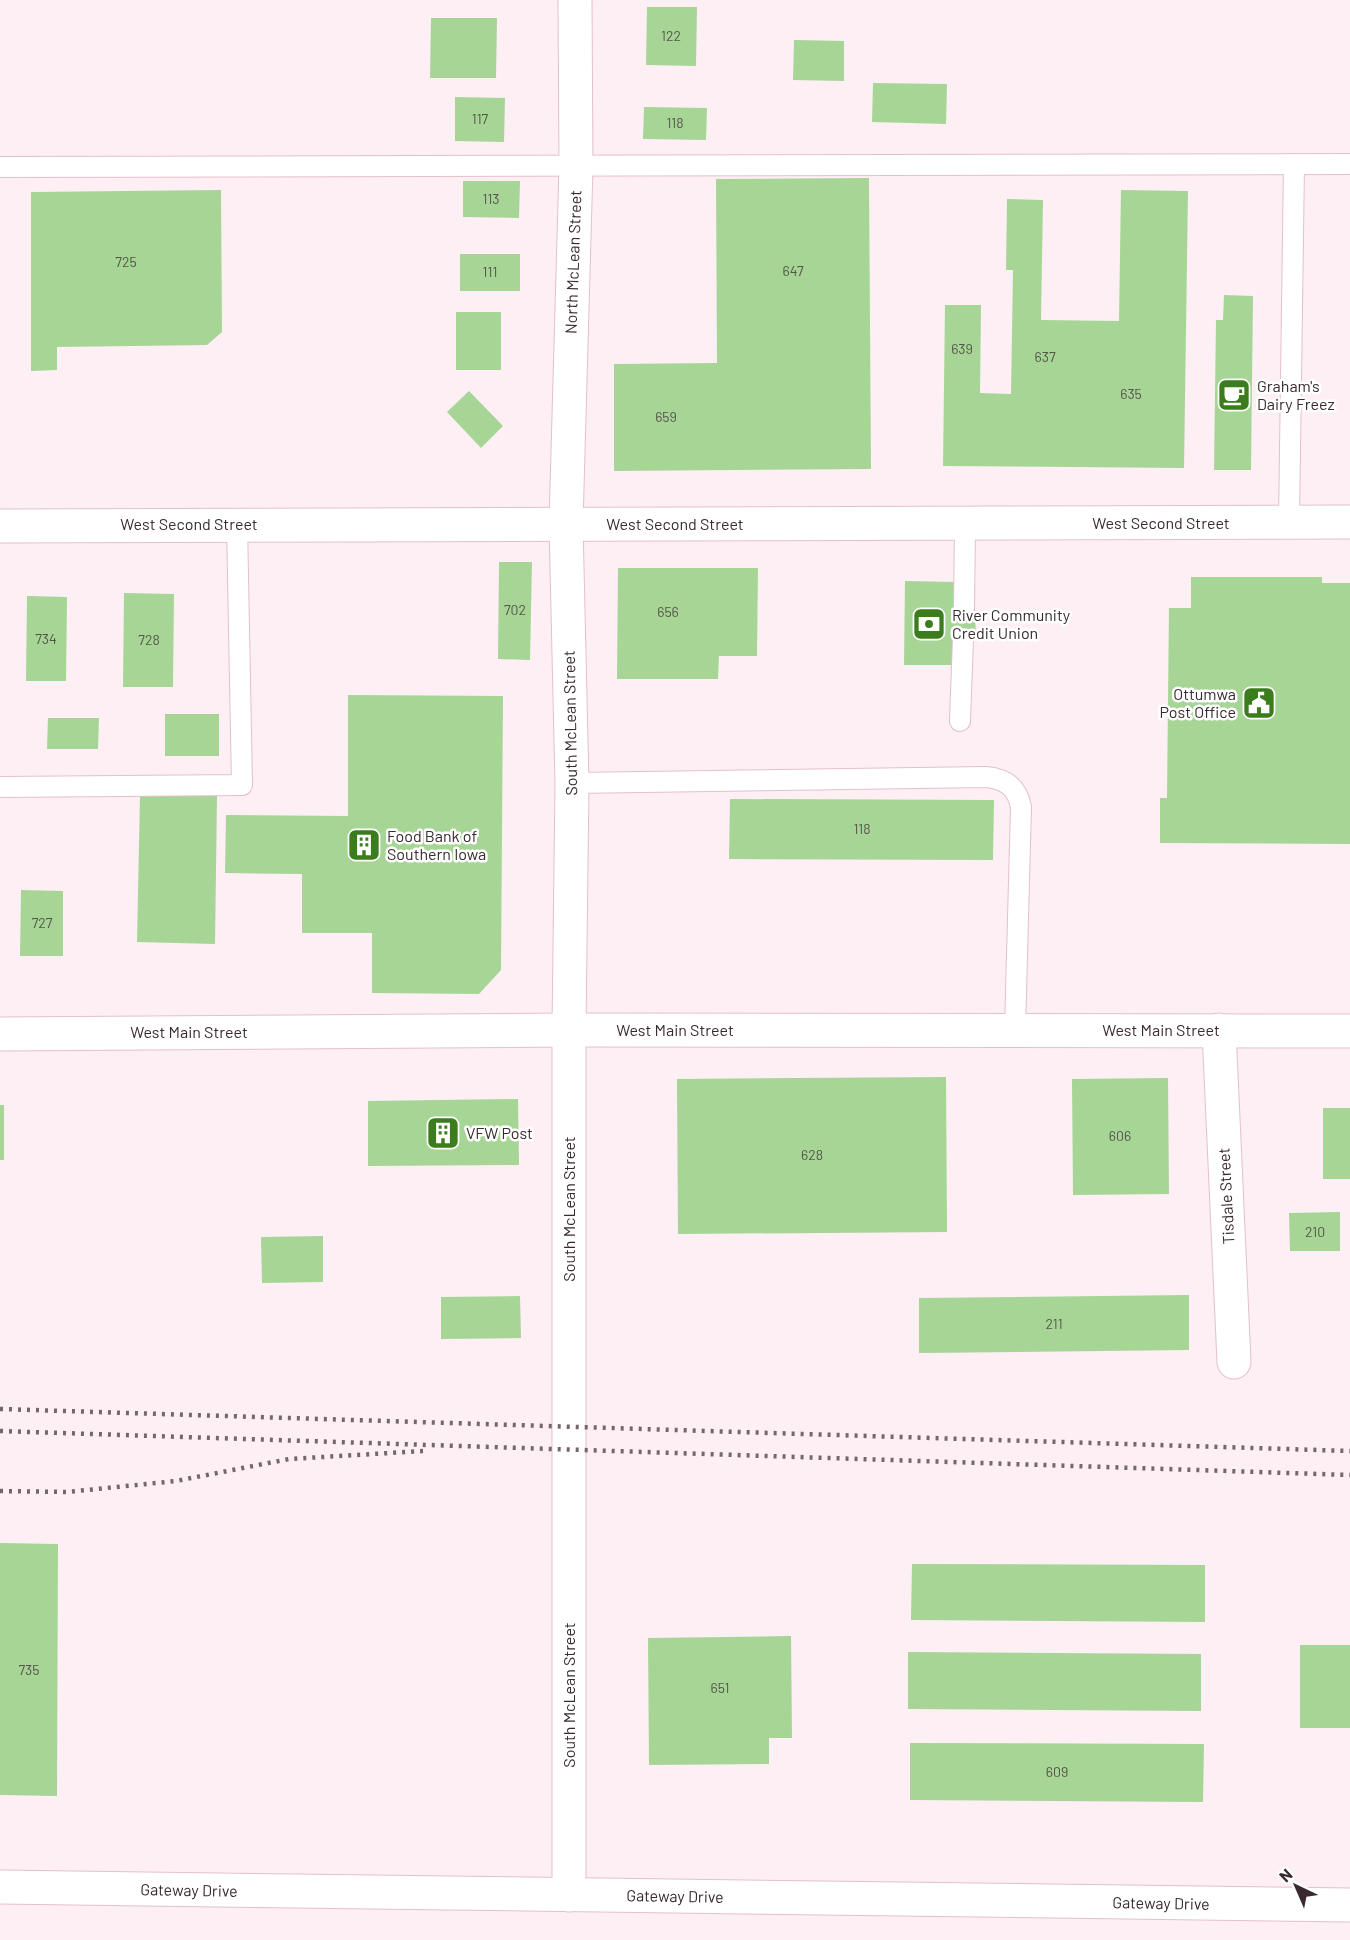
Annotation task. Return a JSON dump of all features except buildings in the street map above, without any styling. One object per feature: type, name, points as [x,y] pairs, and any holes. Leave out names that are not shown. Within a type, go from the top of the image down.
[{"type":"street","name":"North McLean Street","points":[[566,524],[576,166],[576,0]]},
{"type":"street","name":"West Second Street","points":[[0,526],[1350,522]]},
{"type":"street","name":"South McLean Street","points":[[566,524],[572,783],[569,1030],[569,1895]]},
{"type":"street","name":"West Main Street","points":[[0,1034],[569,1030],[1350,1030]]},
{"type":"street","name":"Tisdale Street","points":[[1219,1030],[1234,1362]]},
{"type":"street","name":"Gateway Drive","points":[[0,1887],[1350,1905]]},
{"type":"lane","points":[[1288,522],[1294,164]]},
{"type":"lane","points":[[0,167],[1350,164]]},
{"type":"lane","points":[[964,608],[965,523]]},
{"type":"lane","points":[[0,787],[242,785],[237,524]]},
{"type":"lane","points":[[960,721],[963,639]]},
{"type":"lane","points":[[572,783],[986,777],[1007,782],[1014,789],[1021,807],[1016,1030]]},
{"type":"railway","points":[[0,1409],[1350,1451]]},
{"type":"railway","points":[[0,1431],[1350,1475]]},
{"type":"railway","points":[[0,1491],[67,1492],[176,1481],[289,1459],[423,1451]]},
{"type":"place","name":"Graham's Dairy Freez","points":[[1234,395]]},
{"type":"place","name":"River Community Credit Union","points":[[929,624]]},
{"type":"place","name":"Ottumwa Post Office","points":[[1259,703]]},
{"type":"place","name":"Food Bank of Southern Iowa","points":[[364,845]]},
{"type":"place","name":"VFW Post","points":[[443,1133]]}]
